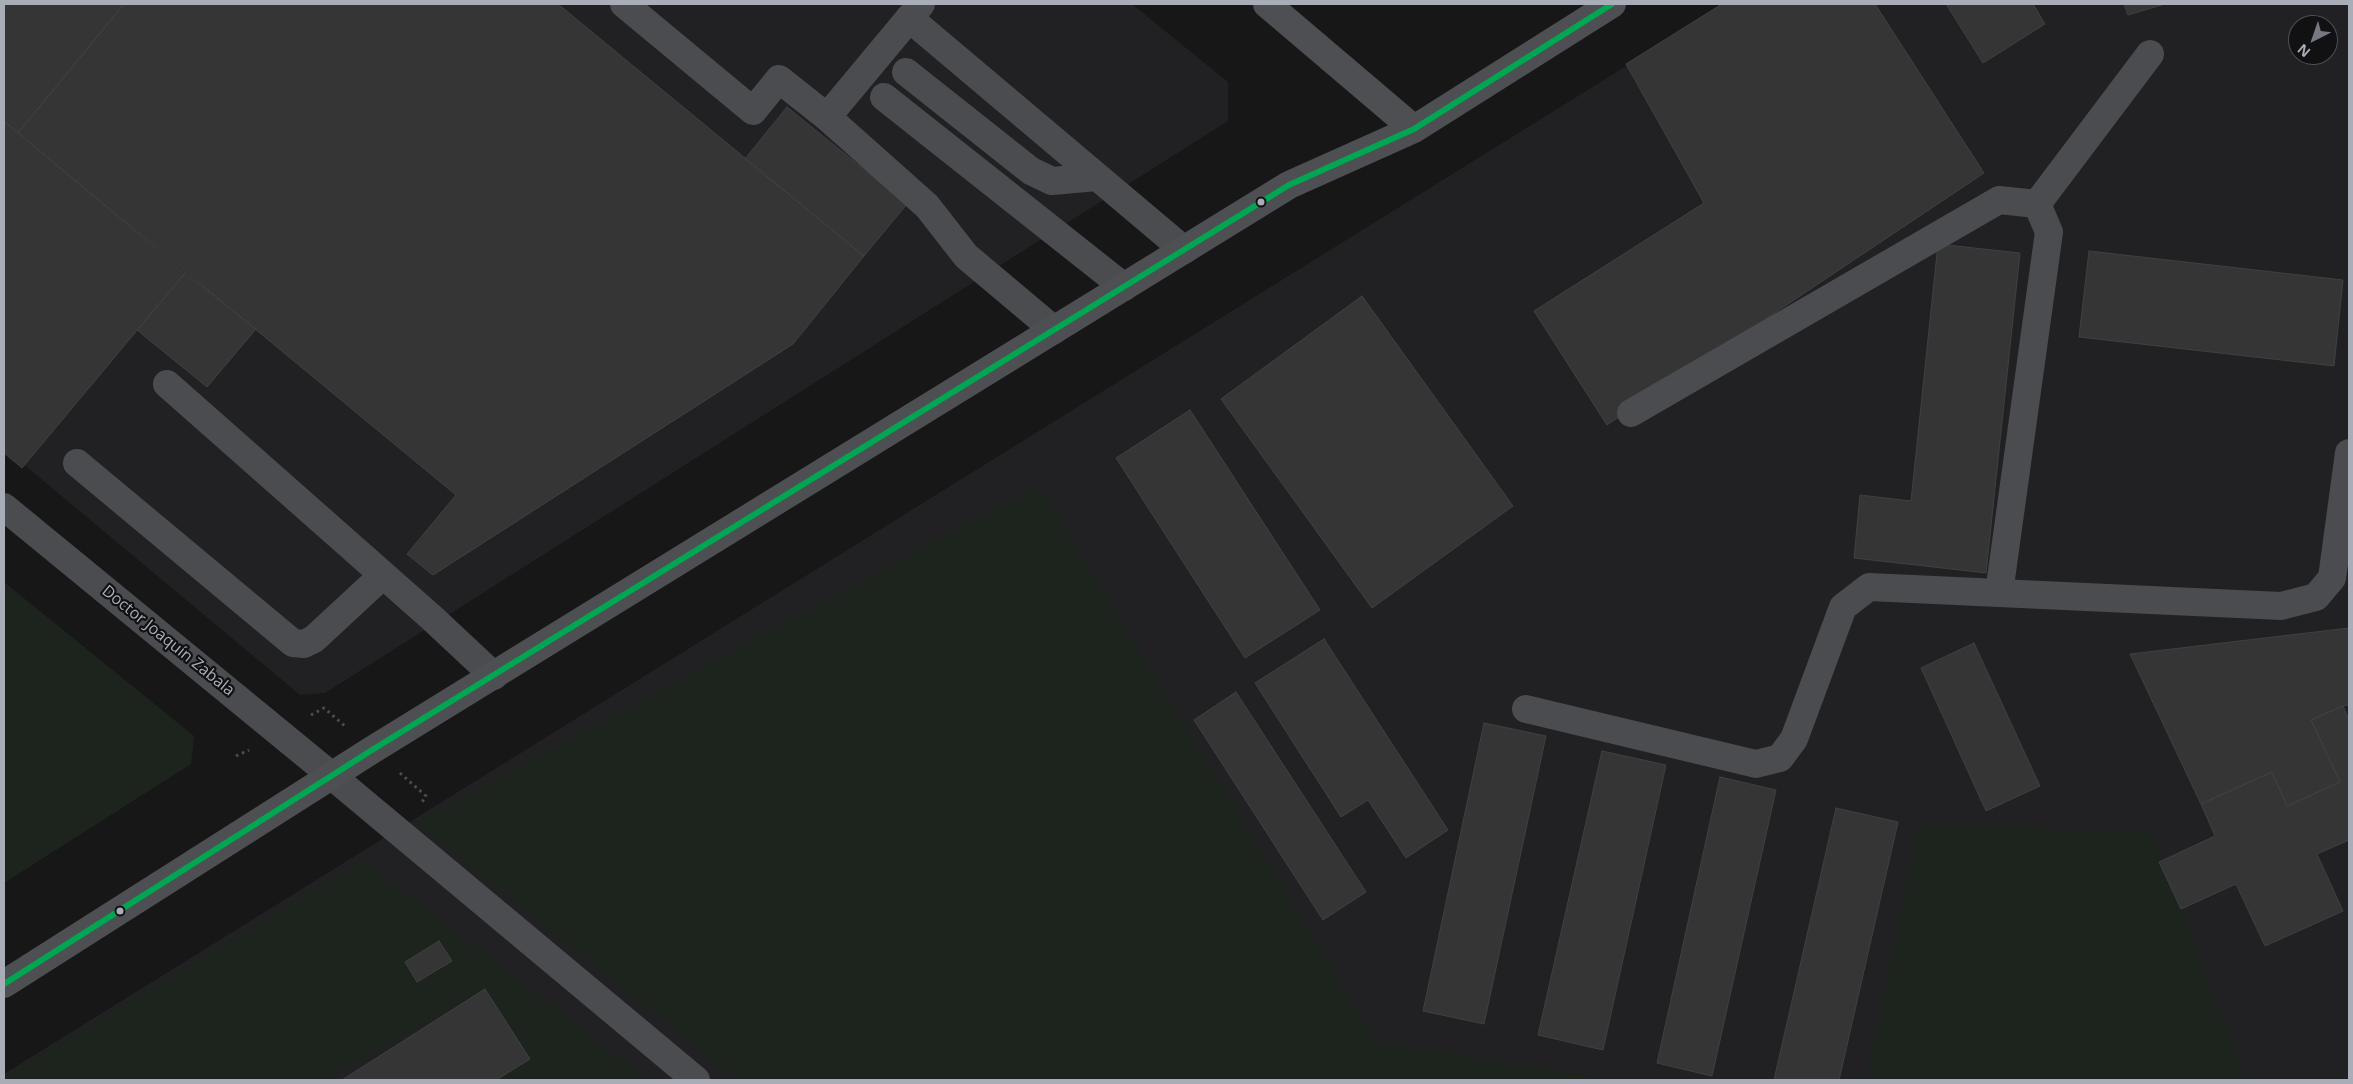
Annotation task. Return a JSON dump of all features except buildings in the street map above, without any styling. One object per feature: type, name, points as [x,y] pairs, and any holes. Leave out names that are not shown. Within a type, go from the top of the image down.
[{"type":"main road","points":[[1267,4],[1414,129]]},
{"type":"main road","points":[[4,984],[332,776],[1289,185],[1414,129],[1612,4]]},
{"type":"street","points":[[624,4],[753,111],[780,78],[927,206],[966,256],[1054,330]]},
{"type":"street","points":[[827,117],[915,11],[1097,177],[1184,250]]},
{"type":"street","points":[[2037,204],[2150,54]]},
{"type":"street","points":[[906,72],[1031,171],[1052,181],[1097,177]]},
{"type":"street","points":[[884,97],[1124,287]]},
{"type":"street","points":[[1631,413],[1999,200],[2037,204]]},
{"type":"street","points":[[1999,593],[2049,232],[2037,204]]},
{"type":"street","points":[[167,384],[494,676]]},
{"type":"street","points":[[1526,708],[1756,764],[1780,758],[1794,739],[1843,607],[1869,587],[2280,606],[2316,597],[2332,578],[2349,453]]},
{"type":"street","points":[[76,463],[294,643],[304,644],[314,639],[383,575]]},
{"type":"street","name":"Doctor Joaquín Zabala","points":[[4,507],[332,776],[696,1080]]},
{"type":"shaded area","points":[[4,4],[1132,4],[1228,82],[1228,121],[325,693],[300,695],[4,448]]},
{"type":"shaded area","points":[[1726,4],[2349,4],[2349,1080],[4,1080],[4,1074]]},
{"type":"shaded area","points":[[1039,485],[1376,1041],[1610,1080],[738,1080],[415,823]]},
{"type":"shaded area","points":[[4,582],[194,736],[191,764],[4,883]]},
{"type":"shaded area","points":[[1918,824],[2152,833],[2246,1080],[1866,1080]]},
{"type":"shaded area","points":[[363,860],[648,1080],[496,1080],[529,1059],[484,990],[324,1080],[4,1080],[4,1077]]},
{"type":"transit line","points":[[4,984],[372,750],[1289,185],[1414,129],[1612,4]]}]
